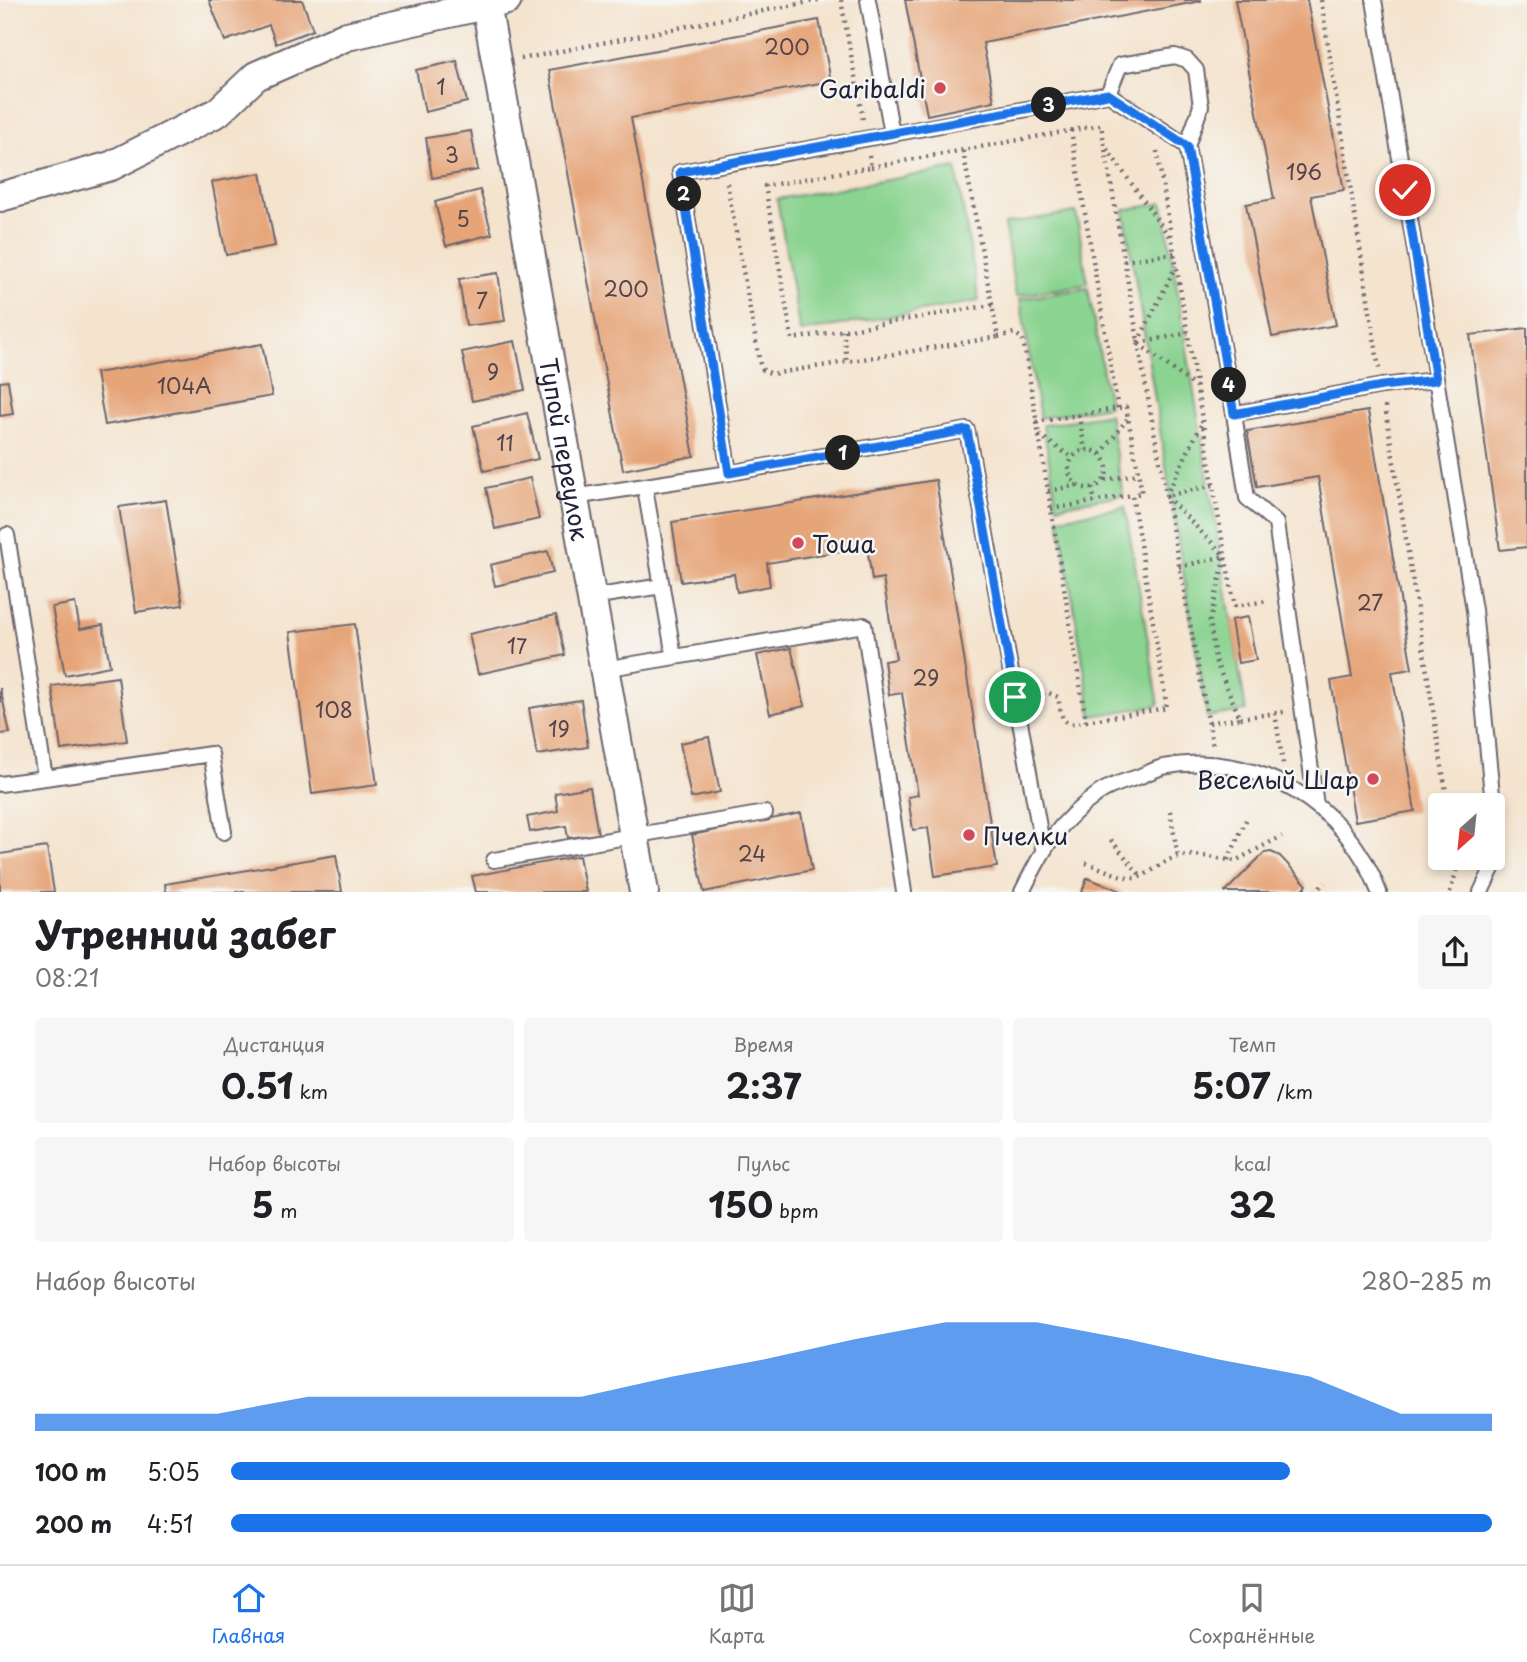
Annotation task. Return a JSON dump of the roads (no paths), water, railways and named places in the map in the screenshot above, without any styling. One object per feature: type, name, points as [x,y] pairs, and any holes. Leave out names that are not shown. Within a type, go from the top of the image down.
[{"type":"street","points":[[0,197],[111,166],[218,112],[256,76],[347,36],[449,6],[497,2]]},
{"type":"street","name":"Тупой переулок","points":[[497,2],[497,64],[644,892]]},
{"type":"lane","points":[[868,0],[892,134]]},
{"type":"lane","points":[[1374,0],[1474,610],[1492,793]]},
{"type":"lane","points":[[1108,94],[1120,65],[1175,56],[1187,60],[1196,70],[1201,106],[1187,146],[1247,498],[1276,523],[1317,805]]},
{"type":"lane","points":[[729,473],[680,172],[1108,94],[1187,146]]},
{"type":"lane","points":[[1234,414],[1382,386],[1436,380]]},
{"type":"lane","points":[[574,497],[645,488],[967,430],[1043,849]]},
{"type":"lane","points":[[645,488],[674,657]]},
{"type":"lane","points":[[7,535],[45,778]]},
{"type":"lane","points":[[592,597],[662,586]]},
{"type":"lane","points":[[604,669],[864,625],[904,892]]},
{"type":"lane","points":[[0,785],[211,754],[224,832]]},
{"type":"lane","points":[[1022,892],[1043,849],[1067,818],[1102,791],[1162,767],[1216,764],[1254,772],[1286,784],[1317,805],[1339,825],[1357,850],[1379,892]]},
{"type":"lane","points":[[494,860],[765,813]]},
{"type":"lane","points":[[1481,892],[1491,870]]},
{"type":"place","name":"Garibaldi","points":[[940,88]]},
{"type":"place","name":"Тоша","points":[[798,543]]},
{"type":"place","name":"Веселый Шар","points":[[1373,779]]},
{"type":"place","name":"Пчелки","points":[[969,835]]}]
